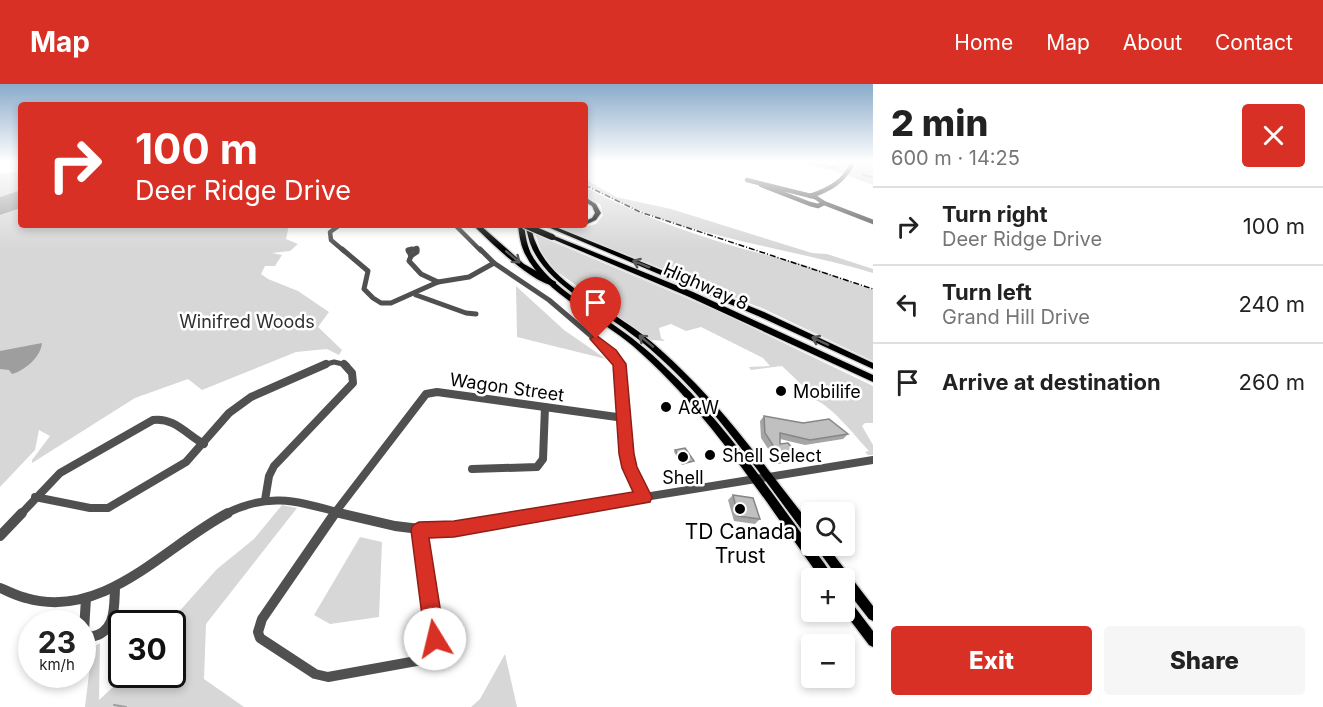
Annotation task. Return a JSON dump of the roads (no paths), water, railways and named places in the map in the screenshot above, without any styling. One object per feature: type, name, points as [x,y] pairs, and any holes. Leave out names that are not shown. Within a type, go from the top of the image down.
[{"type":"highway","points":[[588,201],[598,210],[594,219],[588,222]]},
{"type":"highway","points":[[479,228],[524,267],[553,284]]},
{"type":"highway","name":"Highway 8","points":[[531,228],[690,294],[873,379]]},
{"type":"highway","name":"Highway 8","points":[[554,228],[761,314],[873,366]]},
{"type":"main road","points":[[524,228],[527,252],[540,271],[553,284],[619,330],[664,369],[703,412],[820,568]]},
{"type":"main road","points":[[525,228],[534,250],[545,265],[642,339],[683,375],[727,424],[801,521]]},
{"type":"main road","points":[[828,556],[873,615]]},
{"type":"main road","points":[[855,617],[873,641]]},
{"type":"street","points":[[778,191],[873,222]]},
{"type":"street","points":[[787,191],[823,201],[853,215]]},
{"type":"street","points":[[800,199],[825,191]]},
{"type":"street","points":[[823,201],[825,191]]},
{"type":"street","points":[[815,205],[823,201]]},
{"type":"street","points":[[336,228],[330,232],[331,240],[368,271],[364,289],[368,295],[380,302],[389,303],[416,295],[438,282],[464,279],[477,274],[494,262]]},
{"type":"street","points":[[458,228],[494,262],[549,300],[616,358],[621,370],[630,468],[644,497]]},
{"type":"street","points":[[411,256],[409,261],[418,273],[438,282]]},
{"type":"street","points":[[416,295],[466,313],[476,314]]},
{"type":"street","points":[[35,497],[90,508],[108,508],[186,462],[228,414],[250,398],[332,361],[351,368],[354,377],[350,387],[274,466],[269,476],[265,500]]},
{"type":"street","name":"Wagon Street","points":[[336,511],[427,393],[435,392],[624,418]]},
{"type":"street","points":[[472,469],[537,467],[543,459],[545,407]]},
{"type":"street","points":[[0,536],[60,473],[153,420],[168,419],[196,441],[204,444]]},
{"type":"street","points":[[0,588],[26,601],[66,602],[86,598],[115,588],[216,519],[249,503],[265,500],[287,500],[419,530],[454,529],[873,460]]},
{"type":"street","points":[[336,511],[262,619],[258,632],[264,643],[322,676],[339,677],[422,660],[432,652],[435,639],[419,530]]},
{"type":"street","points":[[86,598],[84,631],[90,637],[96,637],[111,625],[115,588]]},
{"type":"waterway","points":[[114,705],[126,707]]},
{"type":"railway","points":[[597,191],[640,212],[873,289]]},
{"type":"place","name":"Mobilife","points":[[781,391]]},
{"type":"place","name":"A&W","points":[[666,407]]},
{"type":"place","name":"Shell Select","points":[[710,455]]},
{"type":"place","name":"Shell","points":[[683,457]]},
{"type":"place","name":"TD Canada Trust","points":[[740,509]]},
{"type":"park label","name":"Winifred Woods","points":[[247,321]]}]
